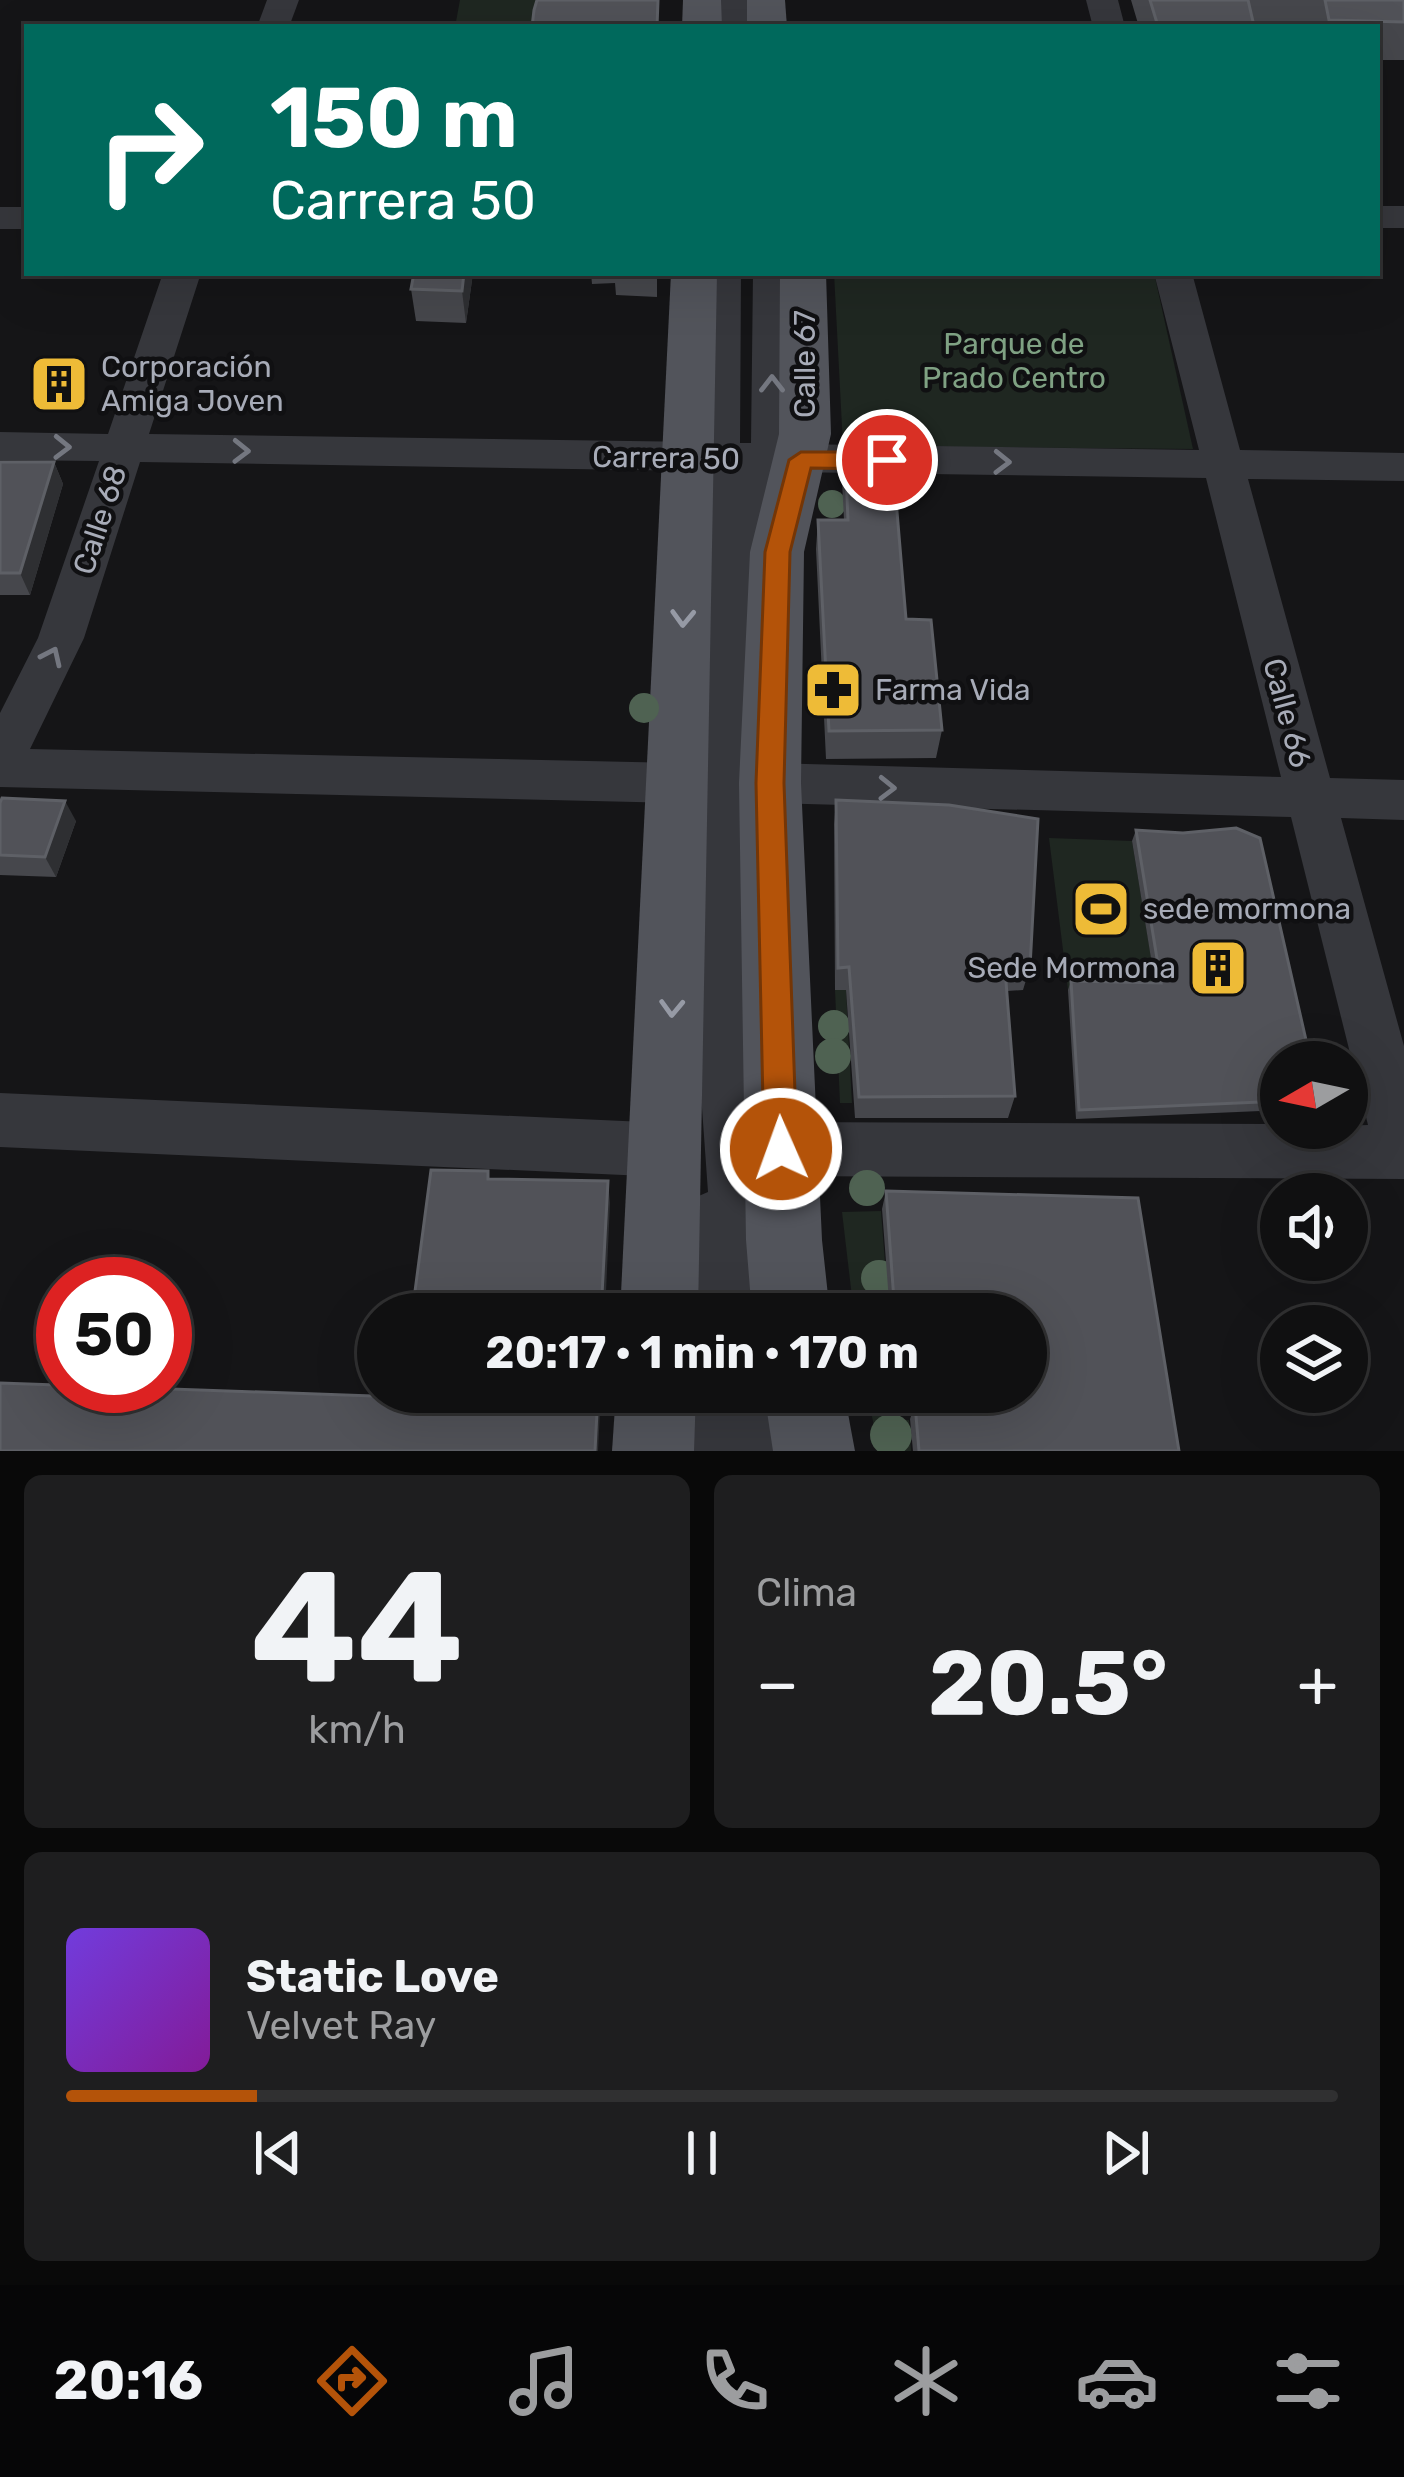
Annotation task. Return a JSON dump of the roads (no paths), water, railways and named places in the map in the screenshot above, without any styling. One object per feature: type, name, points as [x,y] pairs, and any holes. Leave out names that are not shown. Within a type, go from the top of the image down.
[{"type":"main road","points":[[660,1293],[678,783],[704,459],[694,276]]},
{"type":"main road","name":"Calle 67","points":[[790,1293],[770,783],[784,460],[807,400],[803,276]]},
{"type":"main road","points":[[652,1451],[655,1413]]},
{"type":"main road","points":[[808,1413],[814,1451]]},
{"type":"street","name":"Calle 68","points":[[5,742],[61,638],[181,276]]},
{"type":"street","points":[[722,276],[704,459],[729,664],[728,1094],[747,1293]]},
{"type":"street","points":[[729,664],[784,460],[772,434],[772,276]]},
{"type":"street","name":"Calle 66","points":[[1173,276],[1404,1152]]},
{"type":"street","name":"Carrera 50","points":[[0,446],[1404,467]]},
{"type":"street","points":[[5,742],[678,783]]},
{"type":"street","points":[[770,783],[1404,800]]},
{"type":"street","points":[[711,1293],[728,1094]]},
{"type":"street","points":[[0,1120],[668,1150]]},
{"type":"street","points":[[781,1149],[1404,1152]]},
{"type":"street","points":[[709,1451],[710,1413]]},
{"type":"street","points":[[764,1413],[770,1451]]},
{"type":"place","name":"Corporación Amiga Joven","points":[[59,384]]},
{"type":"place","name":"Farma Vida","points":[[833,690]]},
{"type":"place","name":"sede mormona","points":[[1101,909]]},
{"type":"place","name":"Sede Mormona","points":[[1218,968]]},
{"type":"park label","name":"Parque de Prado Centro","points":[[1014,362]]}]
